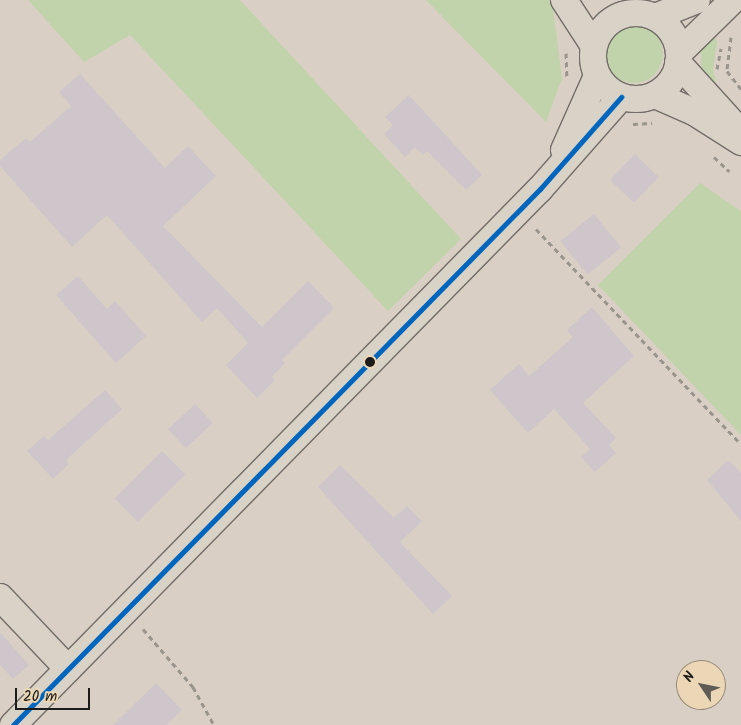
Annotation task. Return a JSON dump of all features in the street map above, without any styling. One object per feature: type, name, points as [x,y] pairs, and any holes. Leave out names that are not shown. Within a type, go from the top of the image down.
[{"type":"street","points":[[555,169],[597,76],[594,46],[564,0]]},
{"type":"street","points":[[602,0],[625,15],[656,18],[696,0]]},
{"type":"street","points":[[655,95],[670,83],[679,58],[732,0]]},
{"type":"street","points":[[594,46],[607,24],[625,15]]},
{"type":"street","points":[[656,18],[672,32],[679,58],[741,134]]},
{"type":"street","points":[[597,76],[621,97]]},
{"type":"street","points":[[12,725],[518,211],[621,97],[655,95],[687,108],[741,142]]},
{"type":"street","points":[[0,597],[68,669]]},
{"type":"path","points":[[728,76],[741,89]]},
{"type":"path","points":[[518,211],[741,444]]},
{"type":"path","points":[[126,610],[193,686],[214,725]]},
{"type":"green space","points":[[28,0],[240,0],[461,239],[388,311],[130,35],[84,62]]},
{"type":"green space","points":[[426,0],[552,0],[562,78],[546,122]]},
{"type":"green space","points":[[634,25],[645,27],[658,38],[663,54],[661,65],[650,78],[634,83],[623,81],[610,70],[605,54],[607,43],[618,30]]},
{"type":"green space","points":[[713,34],[717,42],[713,69],[716,81],[712,85],[701,67],[701,52]]},
{"type":"green space","points":[[700,183],[741,211],[741,435],[598,285]]},
{"type":"building","points":[[80,74],[165,168],[188,146],[216,176],[163,226],[262,327],[308,281],[334,308],[282,360],[285,363],[272,377],[275,380],[257,398],[226,365],[248,343],[217,308],[202,322],[107,215],[72,247],[0,166],[0,160],[26,138],[30,142],[71,106],[59,92]]},
{"type":"building","points":[[409,95],[482,175],[466,190],[427,151],[423,155],[415,147],[405,157],[384,134],[393,125],[385,117]]},
{"type":"building","points":[[635,154],[659,177],[634,203],[610,180]]},
{"type":"building","points":[[594,214],[621,247],[588,274],[561,241]]},
{"type":"building","points":[[78,276],[107,309],[115,301],[146,336],[116,363],[56,295]]},
{"type":"building","points":[[592,307],[634,356],[583,403],[616,438],[609,445],[616,453],[595,472],[581,457],[590,449],[554,409],[528,433],[490,390],[519,364],[529,376],[573,337],[567,330]]},
{"type":"building","points":[[105,390],[122,409],[66,460],[69,464],[53,479],[27,451],[44,436],[48,440]]},
{"type":"building","points":[[195,404],[213,423],[186,448],[168,429]]},
{"type":"building","points":[[162,451],[185,474],[138,522],[115,498]]},
{"type":"building","points":[[728,460],[741,473],[741,521],[707,480]]},
{"type":"building","points":[[340,465],[394,518],[407,506],[422,521],[400,542],[452,596],[433,614],[318,487]]},
{"type":"building","points":[[0,632],[29,665],[13,679],[0,665]]},
{"type":"building","points":[[156,683],[182,710],[166,725],[113,725]]},
{"type":"transit line","name":"20","points":[[13,725],[540,189],[621,97]]}]
